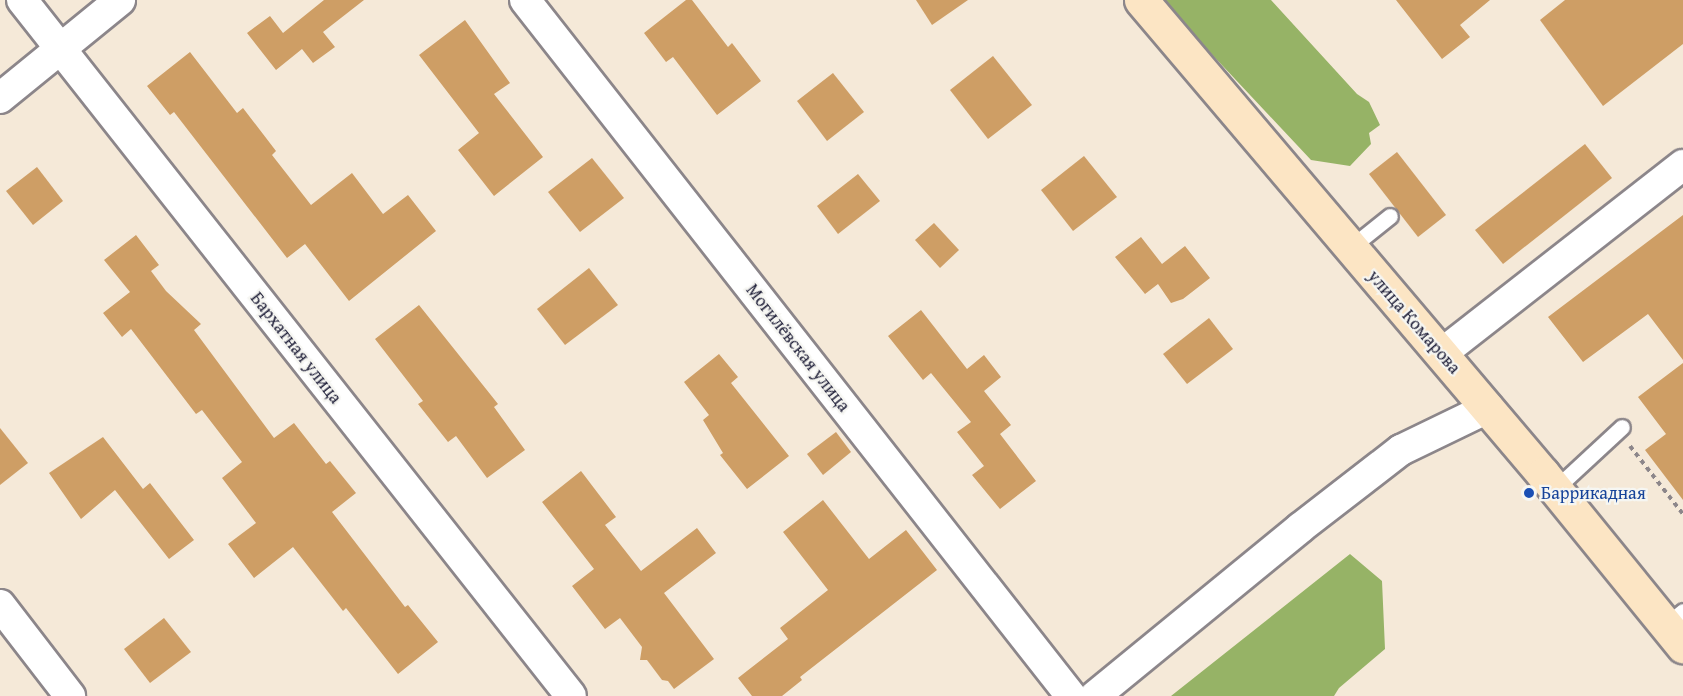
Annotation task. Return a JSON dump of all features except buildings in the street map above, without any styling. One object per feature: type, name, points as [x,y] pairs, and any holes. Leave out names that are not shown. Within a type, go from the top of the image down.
[{"type":"street","name":"Бархатная улица","points":[[22,0],[571,696]]},
{"type":"street","points":[[0,98],[120,0]]},
{"type":"street","name":"Могилёвская улица","points":[[525,0],[1071,696]]},
{"type":"street","name":"улица Комарова","points":[[1141,0],[1555,489],[1677,627]]},
{"type":"street","points":[[1441,354],[1683,165]]},
{"type":"street","points":[[1095,696],[1300,528],[1401,450],[1488,408]]},
{"type":"street","points":[[0,605],[69,696]]},
{"type":"lane","points":[[1350,248],[1390,216]]},
{"type":"lane","points":[[1555,489],[1588,456],[1620,429]]},
{"type":"path","points":[[1620,429],[1683,514]]},
{"type":"green space","points":[[1161,0],[1271,0],[1357,94],[1369,102],[1380,125],[1369,133],[1371,144],[1350,166],[1311,160]]},
{"type":"green space","points":[[1350,554],[1382,581],[1385,649],[1339,688],[1334,696],[1171,696]]},
{"type":"place","name":"Баррикадная","points":[[1529,493]]}]
